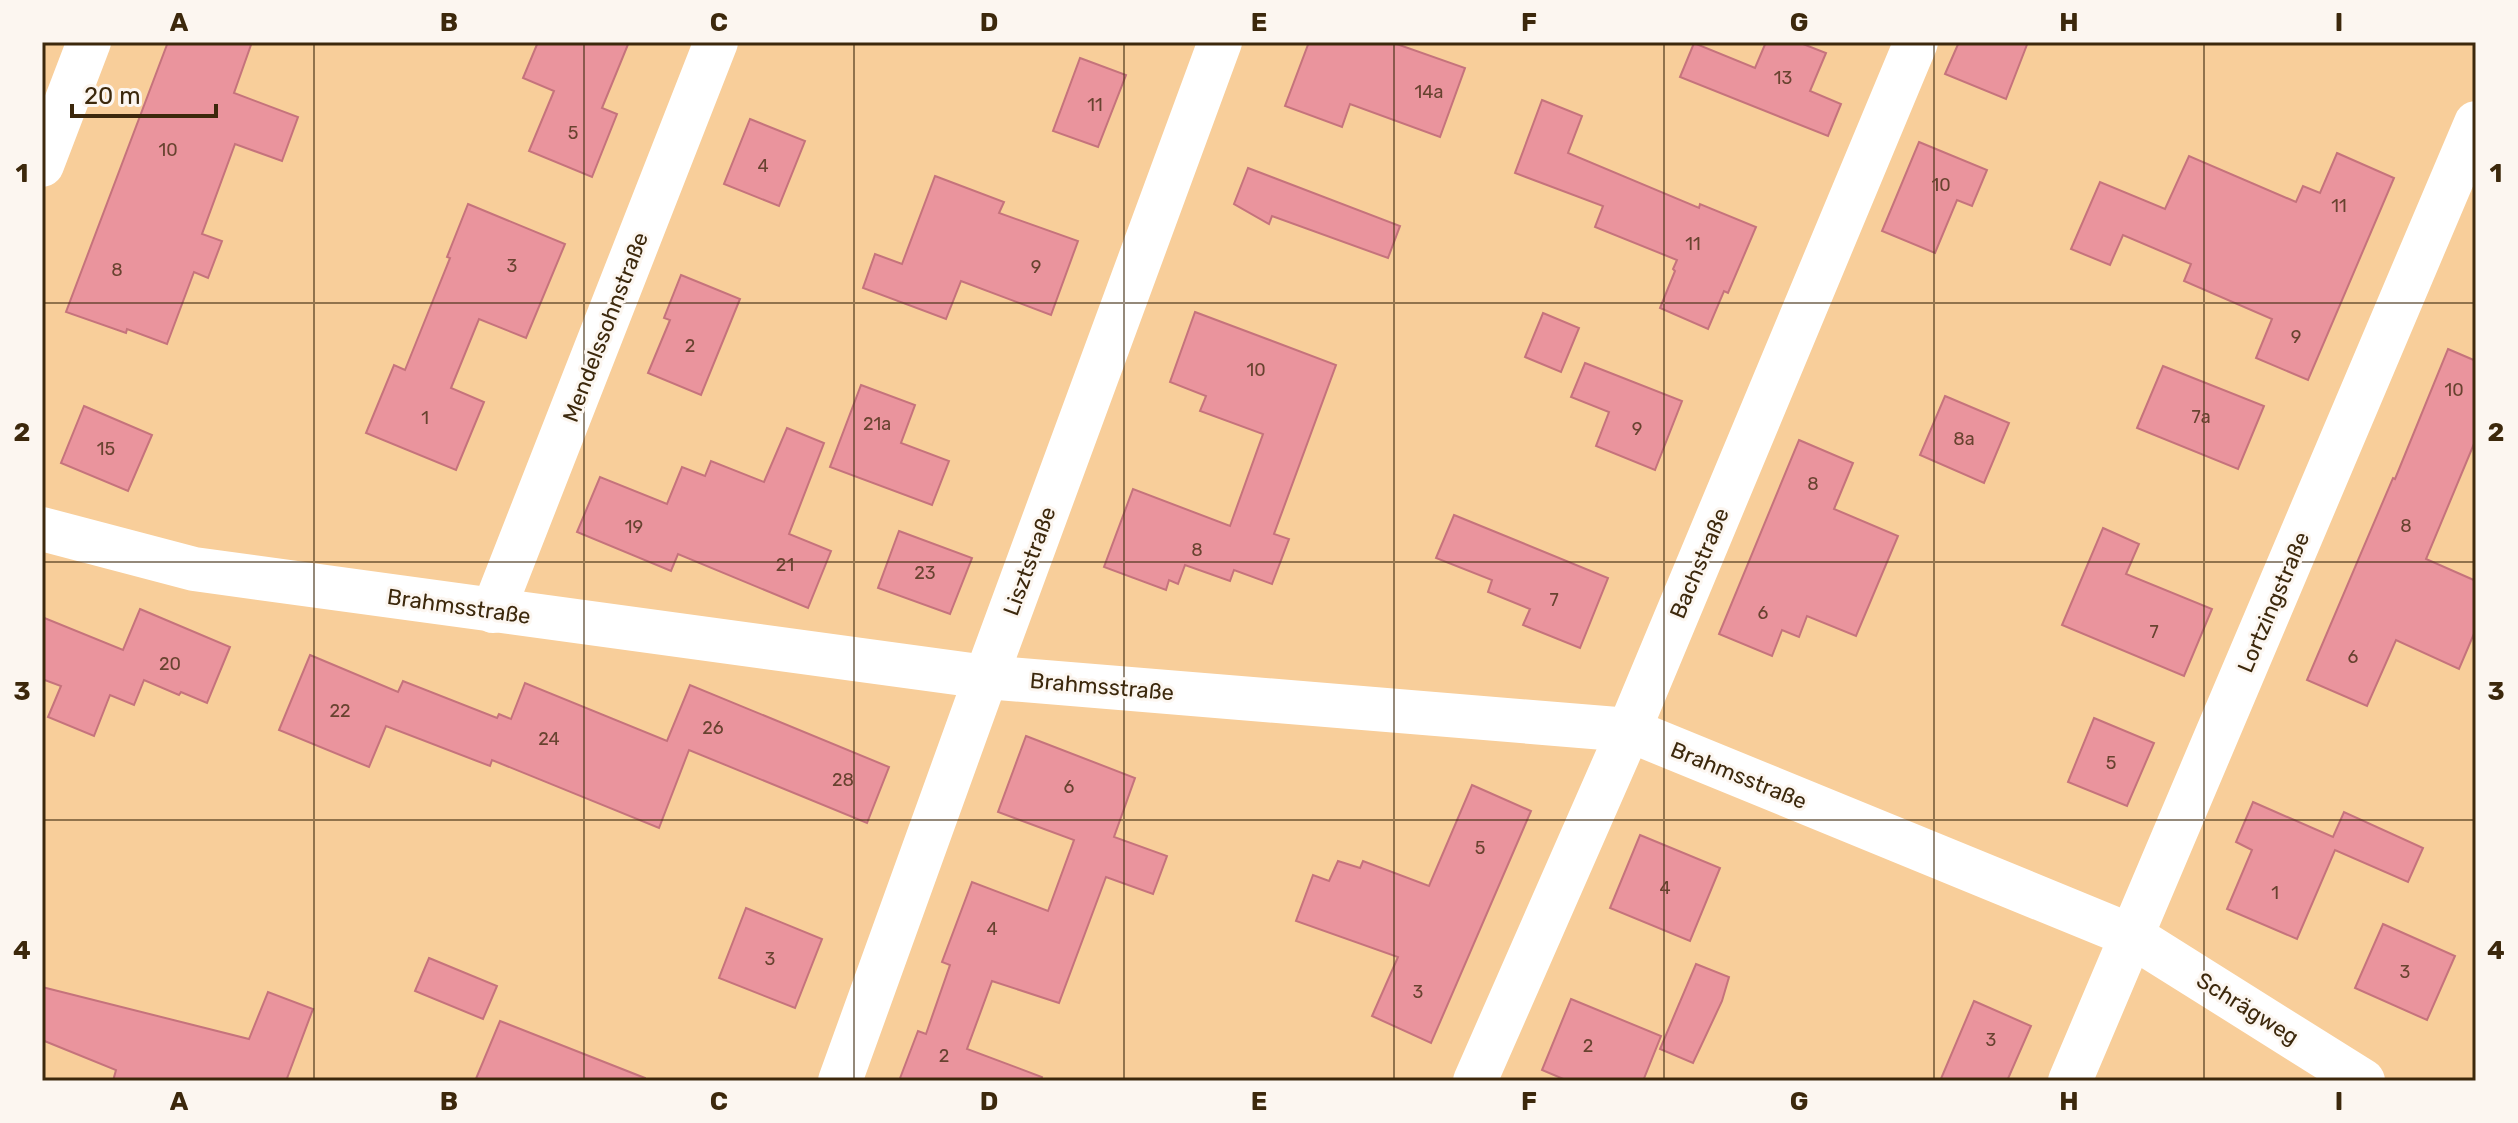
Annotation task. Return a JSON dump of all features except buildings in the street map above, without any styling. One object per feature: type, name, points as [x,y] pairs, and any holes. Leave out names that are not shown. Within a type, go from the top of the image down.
[{"type":"street","points":[[42,165],[89,42]]},
{"type":"street","name":"Mendelssohnstraße","points":[[493,611],[716,42]]},
{"type":"street","name":"Lisztstraße","points":[[840,1081],[1220,42]]},
{"type":"street","name":"Bachstraße","points":[[1475,1081],[1629,730],[1916,42]]},
{"type":"street","name":"Lortzingstraße","points":[[2070,1081],[2476,123]]},
{"type":"street","name":"Brahmsstraße","points":[[42,529],[194,569],[986,677],[1629,730],[2132,936]]},
{"type":"street","name":"Schrägweg","points":[[2132,936],[2363,1081]]}]
